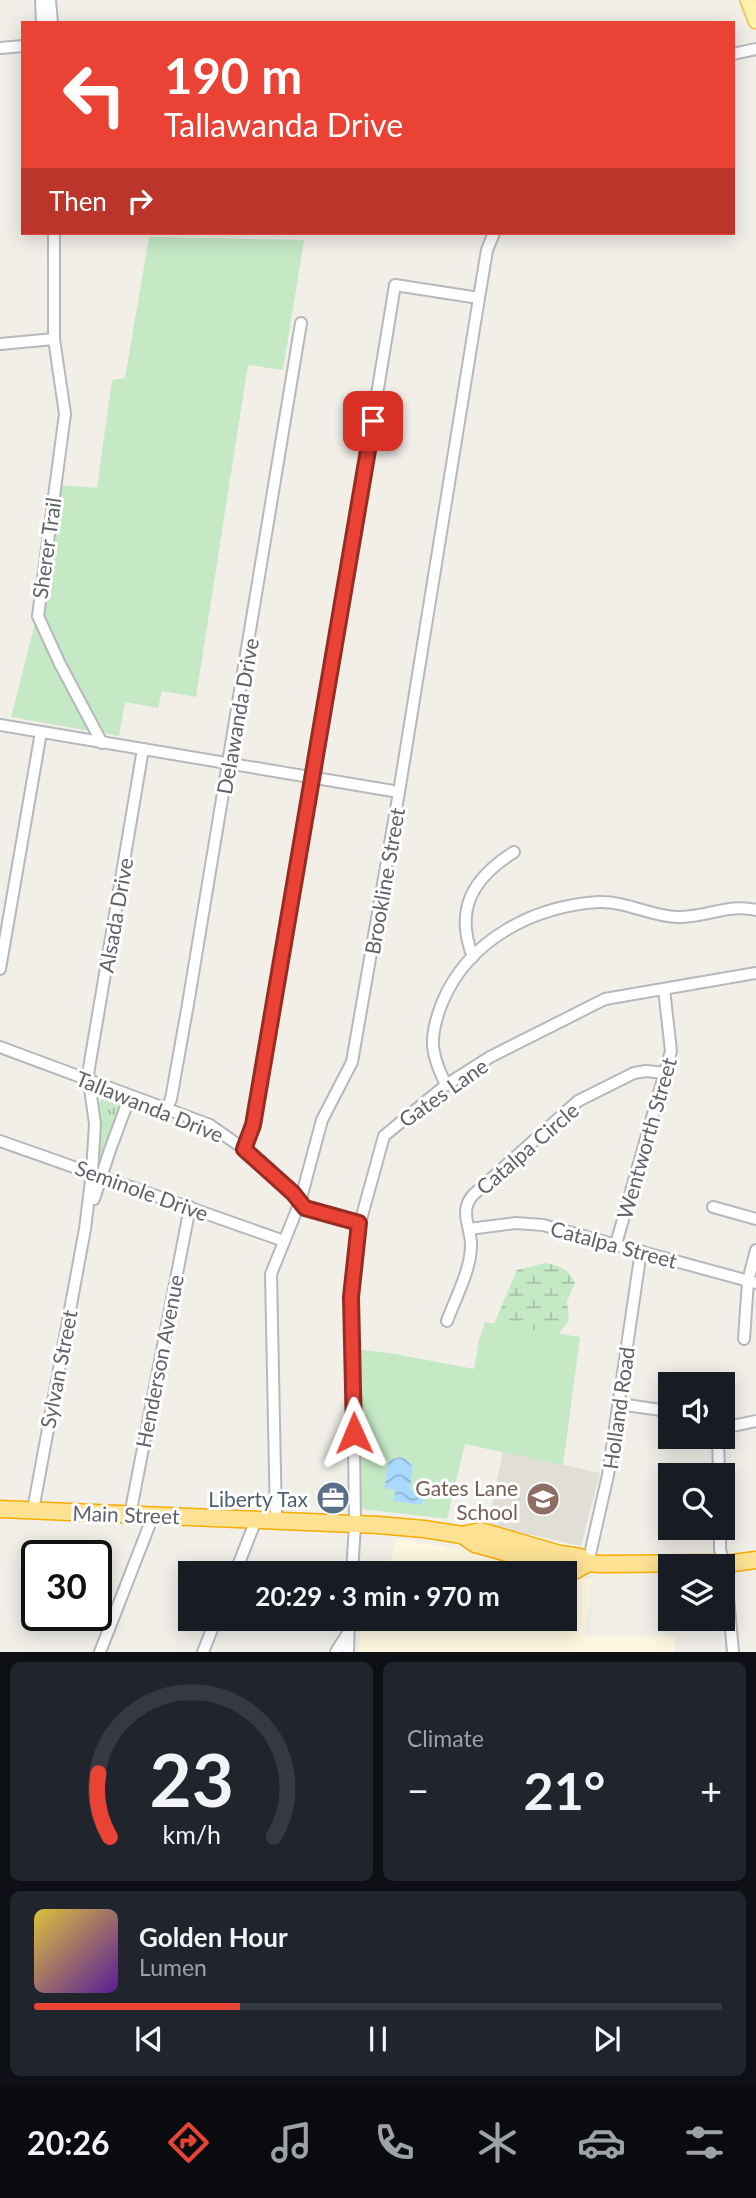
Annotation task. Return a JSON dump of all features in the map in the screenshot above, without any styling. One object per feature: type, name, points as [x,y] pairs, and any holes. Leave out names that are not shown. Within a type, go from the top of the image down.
[{"type":"highway","name":"Main Street","points":[[0,1509],[414,1528],[462,1535],[475,1545],[576,1570],[589,1563],[658,1565]]},
{"type":"highway","name":"Main Street","points":[[735,1562],[756,1560]]},
{"type":"main road","points":[[748,0],[756,21]]},
{"type":"street","points":[[41,0],[43,21]]},
{"type":"street","points":[[50,0],[52,21]]},
{"type":"street","points":[[0,48],[21,46]]},
{"type":"street","points":[[735,54],[756,49]]},
{"type":"street","name":"Sherer Trail","points":[[54,235],[54,339],[65,421],[38,616],[102,743]]},
{"type":"street","name":"Brookline Street","points":[[276,1521],[271,1274],[300,1202],[322,1120],[352,1062],[399,793],[487,250],[493,235]]},
{"type":"street","points":[[244,1149],[253,1125],[314,778],[395,285],[479,298]]},
{"type":"street","name":"Delawanda Drive","points":[[166,1109],[188,1004],[301,323]]},
{"type":"street","points":[[0,344],[54,339]]},
{"type":"street","points":[[0,725],[399,793]]},
{"type":"street","points":[[0,969],[41,732]]},
{"type":"street","name":"Alsada Drive","points":[[89,1081],[96,1022],[143,750]]},
{"type":"street","points":[[472,957],[464,923],[470,897],[490,869],[514,852]]},
{"type":"street","points":[[446,1085],[434,1048],[435,1027],[449,989],[472,957],[515,924],[538,914],[572,905],[614,903],[675,917],[738,908],[756,911]]},
{"type":"street","name":"Gates Lane","points":[[353,1561],[355,1525],[351,1297],[359,1223],[384,1136],[446,1085],[491,1058],[605,999],[756,973]]},
{"type":"street","name":"Wentworth Street","points":[[616,1244],[671,1047],[664,989]]},
{"type":"street","name":"Tallawanda Drive","points":[[0,1047],[210,1125],[244,1149],[305,1208],[359,1223]]},
{"type":"street","name":"Catalpa Circle","points":[[447,1321],[470,1257],[471,1242],[465,1212],[469,1200],[569,1108],[629,1074],[646,1071],[665,1073]]},
{"type":"street","name":"Sylvan Street","points":[[89,1081],[95,1124],[97,1174]]},
{"type":"street","name":"Sylvan Street","points":[[33,1510],[97,1174],[130,1096]]},
{"type":"street","name":"Seminole Drive","points":[[0,1141],[284,1241]]},
{"type":"street","name":"Henderson Avenue","points":[[130,1515],[170,1298],[190,1207]]},
{"type":"street","points":[[713,1207],[756,1219]]},
{"type":"street","name":"Catalpa Street","points":[[469,1229],[516,1223],[533,1224],[752,1282]]},
{"type":"street","points":[[744,1339],[756,1250]]},
{"type":"street","name":"Holland Road","points":[[589,1563],[608,1475],[641,1251]]},
{"type":"street","points":[[619,1404],[658,1410]]},
{"type":"street","points":[[735,1425],[756,1421]]},
{"type":"street","points":[[100,1652],[153,1516]]},
{"type":"street","points":[[240,1561],[256,1520]]},
{"type":"street","points":[[203,1652],[211,1631]]},
{"type":"street","points":[[731,1631],[733,1652]]},
{"type":"street","points":[[336,1652],[349,1632]]},
{"type":"street","points":[[348,1652],[349,1632]]},
{"type":"shaded area","name":"Gates Lane School","points":[[503,1451],[600,1473],[581,1546],[488,1525]]},
{"type":"shaded area","points":[[397,1538],[515,1561],[391,1561]]},
{"type":"shaded area","points":[[577,1577],[592,1580],[585,1636],[675,1636],[674,1652],[359,1652],[360,1631],[577,1631]]},
{"type":"green space","points":[[149,237],[304,240],[283,370],[248,365],[196,697],[162,691],[158,708],[125,702],[119,736],[11,717],[47,577],[59,485],[97,488],[112,380],[125,378]]},
{"type":"green space","points":[[107,1095],[119,1099],[120,1111],[99,1164],[96,1159],[100,1101]]},
{"type":"green space","points":[[545,1263],[563,1268],[575,1283],[567,1301],[569,1320],[553,1341],[494,1324],[517,1270]]},
{"type":"green space","points":[[485,1322],[580,1337],[563,1465],[465,1444],[447,1519],[362,1509],[359,1504],[357,1349],[474,1369]]},
{"type":"water","points":[[400,1457],[413,1467],[410,1489],[424,1491],[422,1505],[394,1501],[395,1490],[384,1488],[389,1460]]},
{"type":"place","name":"Liberty Tax","points":[[333,1498]]},
{"type":"place","name":"Gates Lane School","points":[[543,1499]]},
{"type":"route","points":[[354,1433],[351,1297],[359,1223],[305,1208],[293,1193],[244,1149],[253,1125],[373,421]]}]
